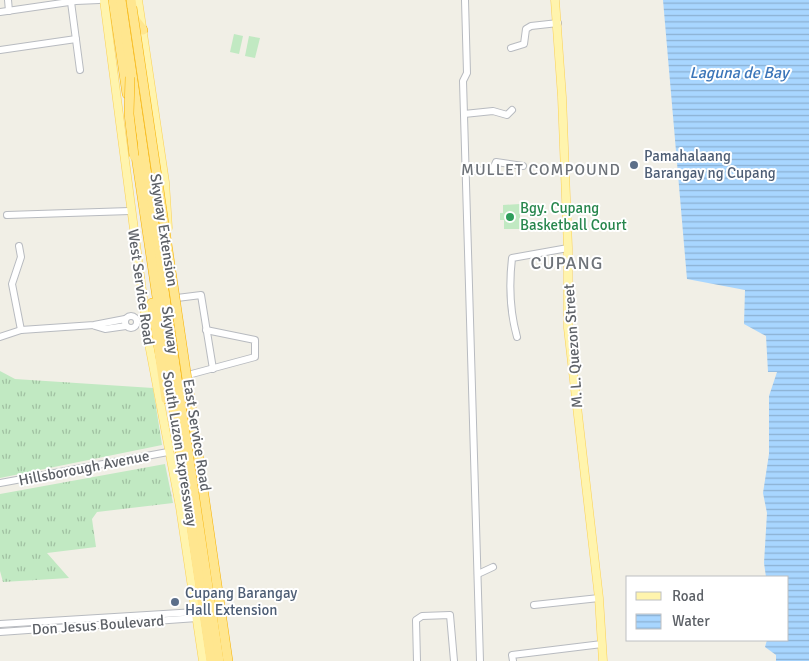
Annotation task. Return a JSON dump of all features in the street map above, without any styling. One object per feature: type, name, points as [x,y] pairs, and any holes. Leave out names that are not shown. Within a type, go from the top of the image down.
[{"type":"highway","name":"Skyway","points":[[117,0],[130,77],[213,661]]},
{"type":"highway","name":"Skyway","points":[[117,0],[218,661]]},
{"type":"highway","name":"South Luzon Expressway","points":[[117,0],[213,661]]},
{"type":"highway","name":"South Luzon Expressway","points":[[131,3],[223,661]]},
{"type":"highway","name":"Skyway Extension","points":[[131,3],[230,661]]},
{"type":"highway","points":[[131,3],[143,30]]},
{"type":"highway","name":"Skyway Extension","points":[[130,77],[129,114],[135,187],[204,661]]},
{"type":"main road","name":"West Service Road","points":[[104,0],[130,211],[141,320],[180,507],[204,661]]},
{"type":"main road","name":"M. L. Quezon Street","points":[[555,0],[558,23],[568,248],[568,328],[599,598],[604,661]]},
{"type":"main road","name":"East Service Road","points":[[143,30],[165,182],[170,256],[230,661]]},
{"type":"street","points":[[8,0],[9,11]]},
{"type":"street","points":[[0,12],[94,0]]},
{"type":"street","points":[[465,0],[467,73],[463,81],[480,661]]},
{"type":"street","points":[[75,1],[76,39],[80,70]]},
{"type":"street","points":[[511,48],[524,44],[526,29],[531,26],[558,23]]},
{"type":"street","points":[[0,50],[76,39]]},
{"type":"street","points":[[464,114],[493,110],[507,115],[512,110]]},
{"type":"street","points":[[467,172],[493,169],[496,162],[523,166]]},
{"type":"street","points":[[7,215],[130,211]]},
{"type":"street","points":[[19,246],[21,257],[12,284],[21,330]]},
{"type":"street","points":[[516,337],[512,322],[510,273],[512,258],[568,248]]},
{"type":"street","points":[[177,298],[201,295],[213,369]]},
{"type":"street","points":[[0,337],[21,330],[125,324],[134,327],[141,320]]},
{"type":"street","points":[[188,375],[255,357],[255,340],[206,330]]},
{"type":"street","name":"Hillsborough Avenue","points":[[0,483],[168,452]]},
{"type":"street","points":[[478,574],[493,567]]},
{"type":"street","points":[[534,605],[599,598]]},
{"type":"street","name":"Don Jesus Boulevard","points":[[0,632],[196,615]]},
{"type":"street","points":[[417,661],[416,620],[422,616],[450,615],[454,661]]},
{"type":"street","name":"Don Jesus Boulevard","points":[[0,624],[87,623]]},
{"type":"street","points":[[513,661],[512,655],[602,644]]},
{"type":"green space","points":[[234,34],[243,36],[239,54],[230,52]]},
{"type":"green space","points":[[249,36],[260,38],[255,58],[245,56]]},
{"type":"green space","name":"Bgy. Cupang Basketball Court","points":[[520,204],[520,229],[504,229],[504,220],[500,220],[500,213],[503,213],[503,205]]},
{"type":"green space","points":[[0,371],[15,379],[153,388],[162,445],[0,478]]},
{"type":"green space","points":[[165,464],[173,503],[97,512],[92,519],[96,547],[47,553],[69,578],[3,582],[0,571],[0,494]]},
{"type":"water","name":"Laguna de Bay","points":[[663,0],[809,0],[809,661],[776,661],[776,655],[765,647],[767,641],[789,641],[789,576],[766,576],[764,563],[767,513],[763,493],[769,454],[769,396],[777,372],[768,372],[766,336],[744,324],[745,290],[687,279]]},
{"type":"place","name":"Pamahalaang Barangay ng Cupang","points":[[634,165]]},
{"type":"place","name":"Bgy. Cupang Basketball Court","points":[[510,217]]},
{"type":"place","name":"Cupang Barangay Hall Extension","points":[[175,602]]},
{"type":"district","name":"MULLET COMPOUND","points":[[541,169]]},
{"type":"district","name":"CUPANG","points":[[567,263]]}]
